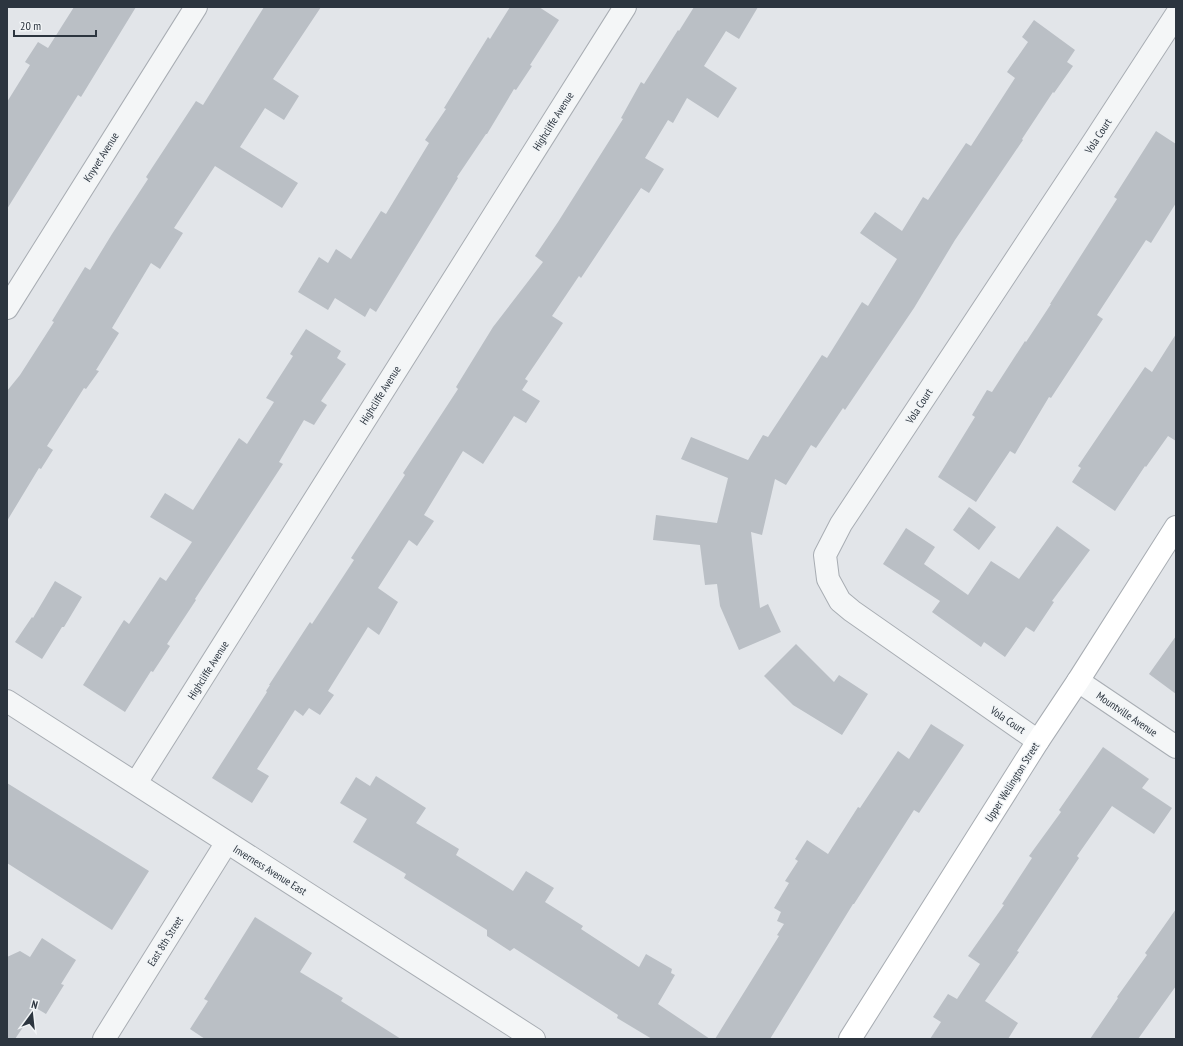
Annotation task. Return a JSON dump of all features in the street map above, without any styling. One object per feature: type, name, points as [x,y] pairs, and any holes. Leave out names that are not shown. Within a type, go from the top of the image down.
[{"type":"main road","name":"Upper Wellington Street","points":[[850,1039],[1038,741],[1176,527]]},
{"type":"street","name":"Knyvet Avenue","points":[[7,308],[196,7]]},
{"type":"street","name":"Highcliffe Avenue","points":[[136,783],[625,7]]},
{"type":"street","name":"Vola Court","points":[[1038,741],[852,611],[840,601],[828,578],[825,555],[841,524],[1176,14]]},
{"type":"street","name":"Mountville Avenue","points":[[1078,681],[1176,747]]},
{"type":"street","name":"Inverness Avenue East","points":[[7,701],[534,1039]]},
{"type":"street","name":"East 8th Street","points":[[104,1039],[226,842]]},
{"type":"building","points":[[74,7],[136,7],[81,97],[78,95],[7,209],[7,102],[30,65],[25,62],[38,42],[48,48]]},
{"type":"building","points":[[264,7],[321,7],[273,79],[299,96],[284,120],[265,108],[240,147],[298,183],[282,208],[215,166],[174,228],[183,233],[160,269],[151,263],[112,328],[119,333],[96,370],[99,371],[86,389],[84,388],[47,446],[53,450],[41,469],[39,468],[7,521],[7,391],[20,375],[54,322],[52,321],[85,267],[90,270],[148,179],[146,177],[196,101],[203,105]]},
{"type":"building","points":[[510,7],[539,7],[559,20],[530,65],[532,66],[516,90],[514,89],[487,134],[457,177],[458,178],[376,312],[370,308],[365,317],[335,298],[328,310],[298,292],[319,257],[328,263],[336,249],[351,259],[381,211],[386,214],[429,143],[425,140],[446,109],[444,108],[488,37],[490,39]]},
{"type":"building","points":[[694,7],[758,7],[739,39],[726,31],[704,66],[737,88],[718,118],[687,98],[673,123],[668,120],[645,158],[664,169],[649,193],[641,188],[581,278],[579,276],[552,316],[563,323],[525,379],[528,381],[522,390],[540,401],[526,423],[514,416],[483,464],[463,451],[424,515],[434,521],[417,546],[409,540],[378,588],[398,602],[379,635],[368,627],[328,691],[334,695],[320,715],[309,708],[303,716],[295,710],[257,769],[269,776],[252,803],[212,778],[267,692],[266,691],[269,685],[310,622],[312,624],[354,560],[351,558],[405,475],[403,473],[458,389],[456,387],[493,327],[543,262],[535,256],[623,119],[621,118],[641,82],[644,84]]},
{"type":"building","points":[[1034,20],[1075,50],[1067,62],[1073,66],[1054,93],[1053,92],[1022,139],[1023,140],[955,240],[914,308],[845,410],[843,408],[816,448],[811,445],[786,485],[775,479],[762,535],[751,532],[760,608],[768,604],[781,632],[739,650],[720,606],[717,584],[705,585],[700,545],[653,540],[656,515],[717,523],[728,478],[681,459],[691,437],[748,460],[763,435],[768,437],[822,355],[827,358],[862,302],[868,306],[897,259],[860,233],[875,212],[902,231],[923,197],[928,200],[966,143],[971,146],[1015,78],[1007,72],[1028,42],[1022,37]]},
{"type":"building","points":[[1156,131],[1176,144],[1176,203],[1151,243],[1146,240],[1097,315],[1103,319],[1051,398],[1049,397],[1015,454],[1010,451],[976,502],[938,477],[975,417],[972,415],[987,390],[992,392],[1051,304],[1117,199],[1114,197]]},
{"type":"building","points":[[306,329],[341,351],[337,358],[346,364],[321,401],[327,405],[314,425],[304,420],[279,462],[283,464],[167,644],[170,646],[153,672],[151,671],[125,712],[83,685],[124,620],[129,624],[160,577],[166,581],[192,542],[150,517],[165,493],[193,510],[239,438],[247,444],[274,402],[266,398],[293,356],[290,354]]},
{"type":"building","points":[[1176,334],[1176,441],[1168,436],[1146,467],[1145,466],[1115,511],[1072,482],[1081,468],[1078,466],[1145,367],[1152,372]]},
{"type":"building","points":[[969,507],[996,527],[979,550],[953,530]]},
{"type":"building","points":[[1057,526],[1090,550],[1052,601],[1054,602],[1034,632],[1026,627],[1005,657],[984,642],[981,647],[932,612],[940,601],[883,564],[906,528],[935,547],[924,564],[968,595],[991,561],[1019,579]]},
{"type":"building","points":[[55,581],[82,597],[42,659],[15,642],[32,617],[33,618]]},
{"type":"building","points":[[1176,636],[1176,694],[1149,674]]},
{"type":"building","points":[[796,644],[834,682],[839,675],[868,694],[842,735],[793,705],[764,676]]},
{"type":"building","points":[[931,724],[964,745],[919,813],[914,810],[853,904],[770,1039],[715,1039],[779,936],[777,935],[784,924],[777,921],[781,912],[774,908],[789,883],[785,881],[798,861],[795,859],[807,840],[828,854],[858,807],[860,808],[898,751],[909,759]]},
{"type":"building","points":[[1103,747],[1149,779],[1142,788],[1172,808],[1154,834],[1112,806],[1077,856],[1079,858],[1017,951],[1019,952],[985,1001],[1018,1023],[1008,1039],[930,1039],[941,1022],[933,1017],[948,994],[957,999],[980,964],[968,956],[1004,905],[1002,904],[1032,858],[1029,856],[1061,812],[1059,810]]},
{"type":"building","points":[[376,776],[426,808],[416,823],[459,849],[456,855],[513,891],[526,871],[554,888],[545,902],[583,926],[581,929],[639,967],[646,954],[672,969],[671,973],[675,975],[658,1004],[710,1039],[652,1039],[617,1018],[618,1015],[514,948],[510,951],[487,936],[487,930],[404,878],[406,874],[353,842],[367,819],[340,803],[356,777],[370,786]]},
{"type":"building","points":[[7,783],[149,871],[112,930],[7,863]]},
{"type":"building","points":[[1176,909],[1176,986],[1138,1039],[1090,1039],[1118,998],[1117,997],[1147,955],[1145,953]]},
{"type":"building","points":[[255,917],[312,953],[300,972],[343,998],[341,1001],[401,1039],[205,1039],[190,1029],[208,1001],[204,999]]},
{"type":"building","points":[[42,938],[76,960],[61,984],[64,985],[46,1014],[36,1008],[15,1039],[7,1039],[7,957],[20,951],[30,957]]}]
